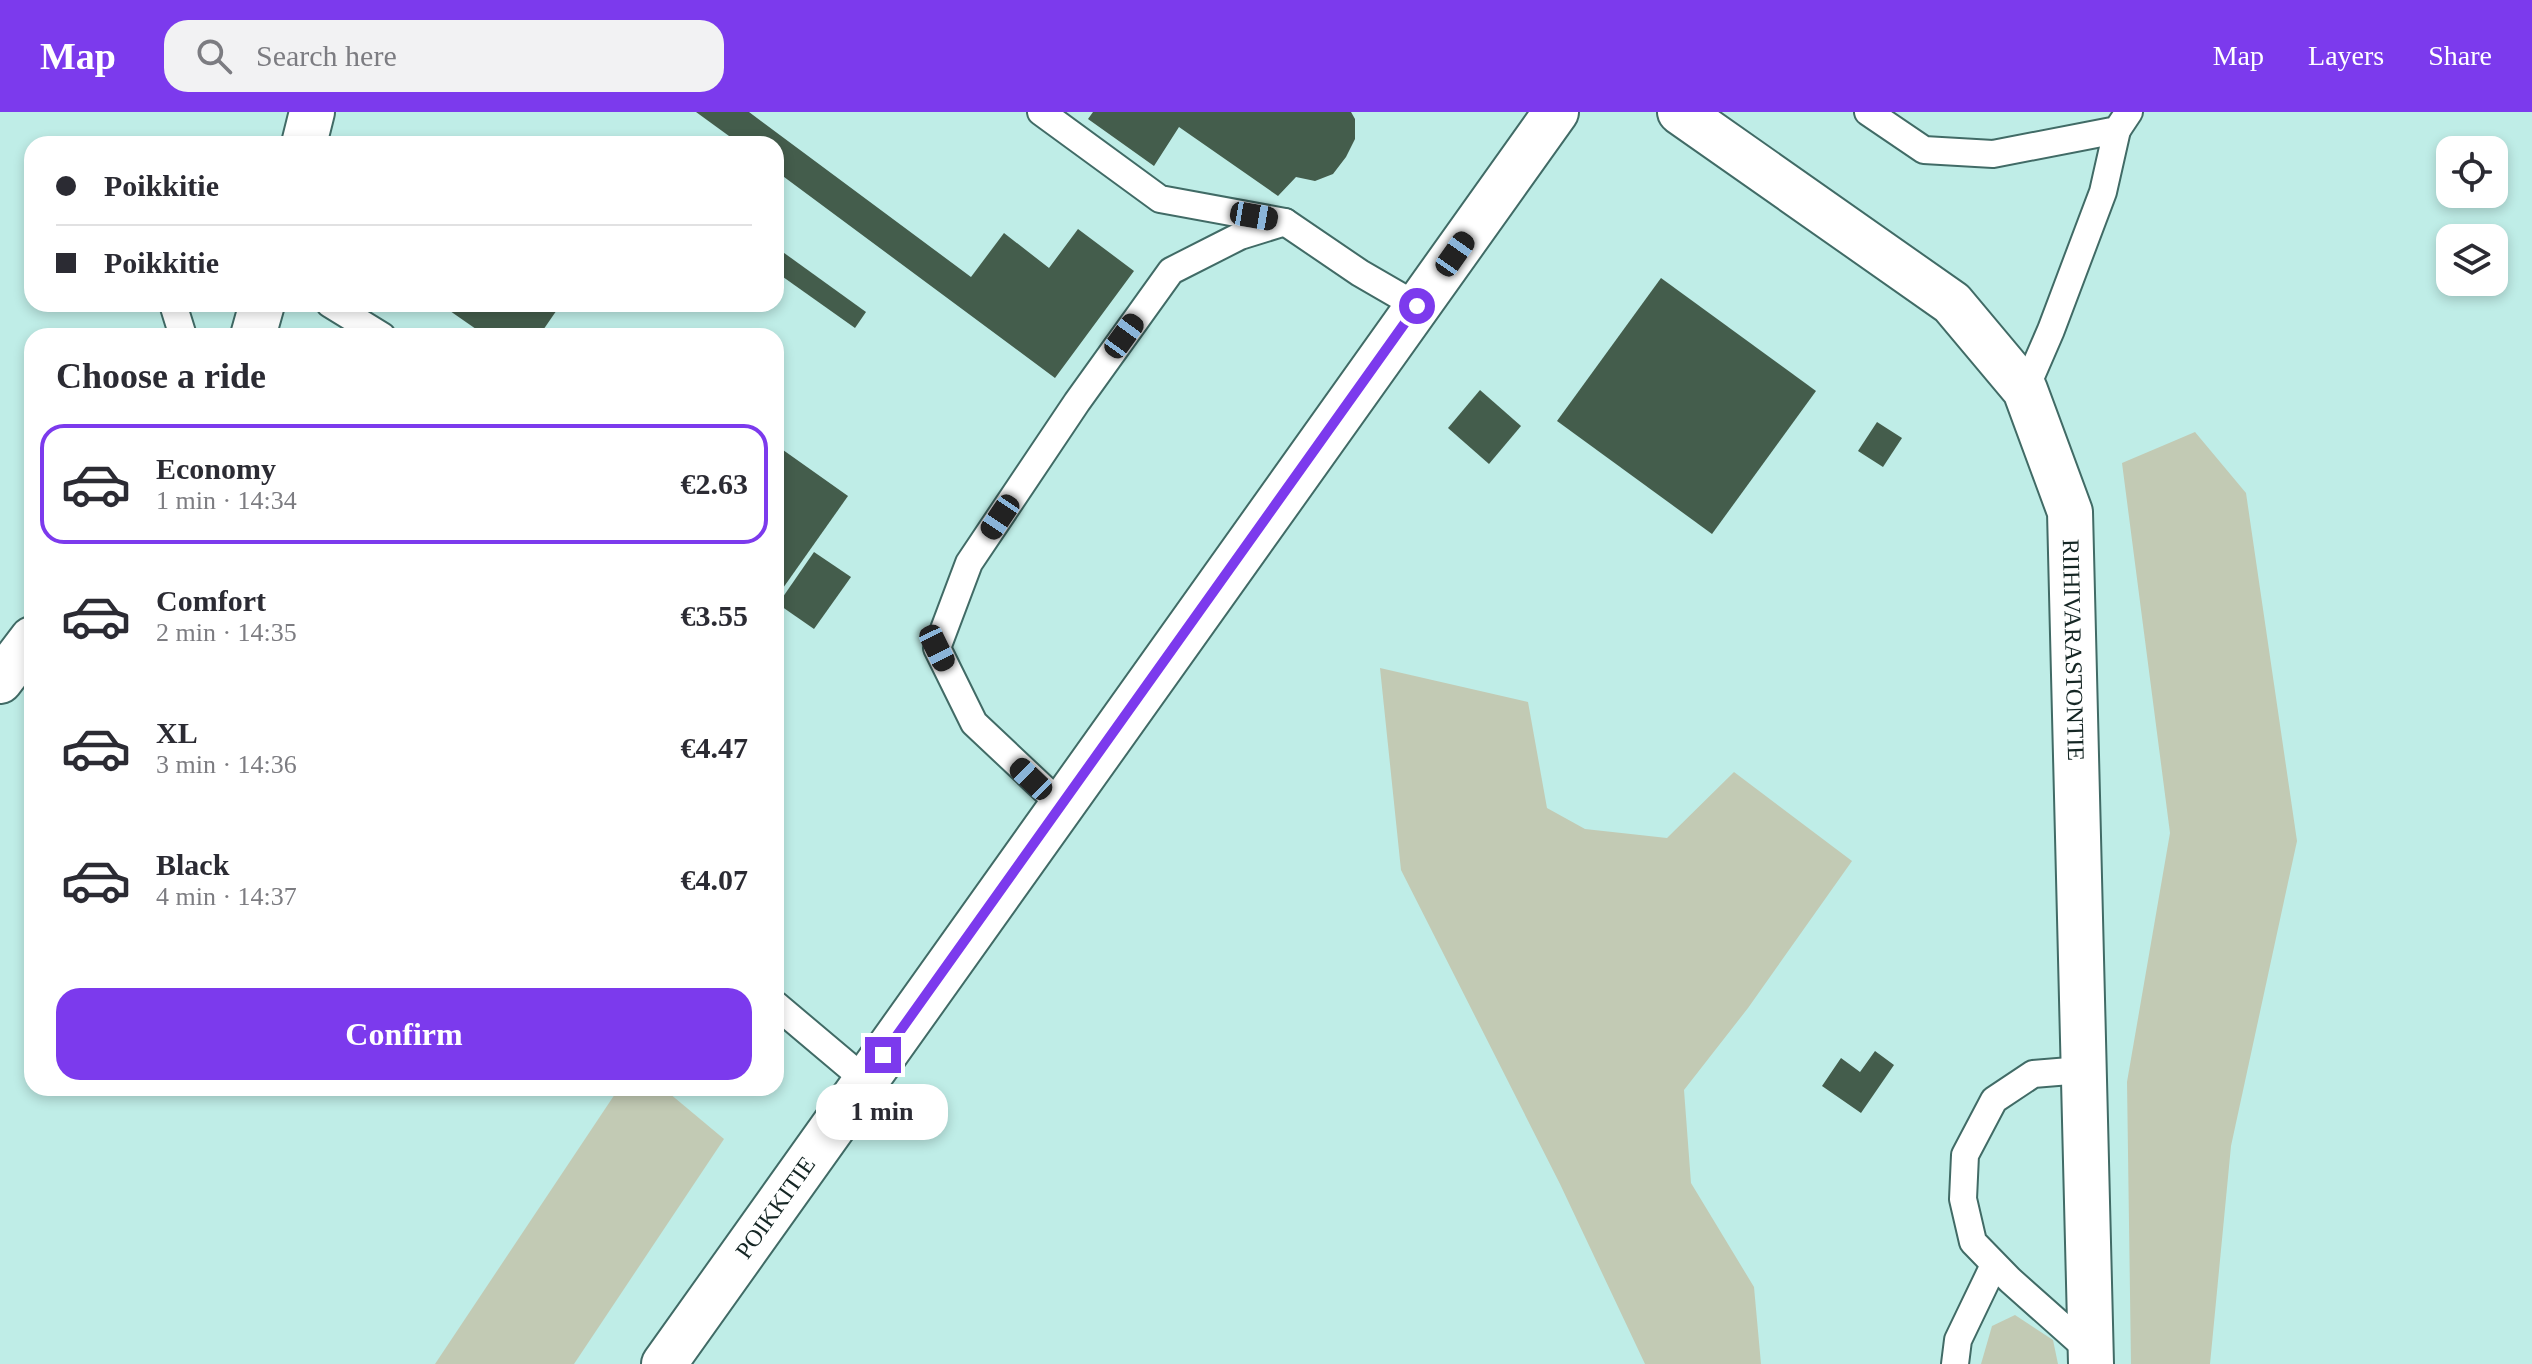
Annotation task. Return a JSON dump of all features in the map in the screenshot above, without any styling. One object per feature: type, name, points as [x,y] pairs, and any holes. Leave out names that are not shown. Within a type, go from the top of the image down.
[{"type":"street","points":[[306,136],[312,112]]},
{"type":"street","name":"POIKKITIE","points":[[664,1364],[1556,112]]},
{"type":"street","name":"RIIHIVARASTONTIE","points":[[1680,112],[1952,303],[2025,390],[2070,512],[2091,1358]]},
{"type":"street","points":[[0,681],[24,650]]},
{"type":"lane","points":[[1041,112],[1160,199],[1285,222],[1360,273],[1417,306]]},
{"type":"lane","points":[[1868,112],[1924,150],[1993,154],[2123,121],[2103,192],[2025,390]]},
{"type":"lane","points":[[1061,805],[974,723],[937,648],[969,563],[1077,402],[1171,271],[1240,236],[1285,222]]},
{"type":"lane","points":[[343,312],[369,328]]},
{"type":"lane","points":[[784,1012],[865,1080]]},
{"type":"lane","points":[[2082,1070],[2033,1074],[1994,1100],[1965,1155],[1963,1199],[1973,1242],[2091,1358]]},
{"type":"lane","points":[[1955,1364],[1958,1340],[1994,1265]]},
{"type":"green space","points":[[2195,432],[2246,493],[2297,841],[2231,1146],[2210,1364],[2131,1364],[2127,1082],[2170,833],[2122,463]]},
{"type":"green space","points":[[1380,668],[1528,702],[1547,808],[1585,829],[1667,838],[1734,772],[1852,861],[1748,1008],[1684,1090],[1691,1183],[1754,1287],[1761,1364],[1645,1364],[1560,1184],[1401,870]]},
{"type":"green space","points":[[614,1096],[673,1096],[724,1139],[574,1364],[435,1364]]},
{"type":"green space","points":[[2015,1315],[2053,1340],[2058,1364],[1981,1364],[1992,1326]]},
{"type":"building","points":[[696,112],[749,112],[781,136],[729,136]]},
{"type":"building","points":[[1093,112],[1351,112],[1355,119],[1355,139],[1333,174],[1315,181],[1296,177],[1278,196],[1179,127],[1154,166],[1088,119]]},
{"type":"building","points":[[784,138],[971,277],[1004,233],[1049,268],[1078,229],[1134,271],[1055,378],[784,177]]},
{"type":"building","points":[[784,253],[866,312],[855,328],[784,278]]},
{"type":"building","points":[[1661,278],[1816,391],[1712,534],[1557,421]]},
{"type":"building","points":[[452,312],[556,312],[544,328],[474,328]]},
{"type":"building","points":[[1480,390],[1521,426],[1489,464],[1448,428]]},
{"type":"building","points":[[1877,422],[1902,438],[1883,467],[1858,451]]},
{"type":"building","points":[[784,451],[848,496],[784,587]]},
{"type":"building","points":[[814,552],[851,577],[814,629],[784,608],[784,595]]},
{"type":"building","points":[[1875,1051],[1894,1065],[1861,1113],[1822,1086],[1841,1058],[1860,1072]]},
{"type":"route","points":[[883,1055],[1417,306]]}]
